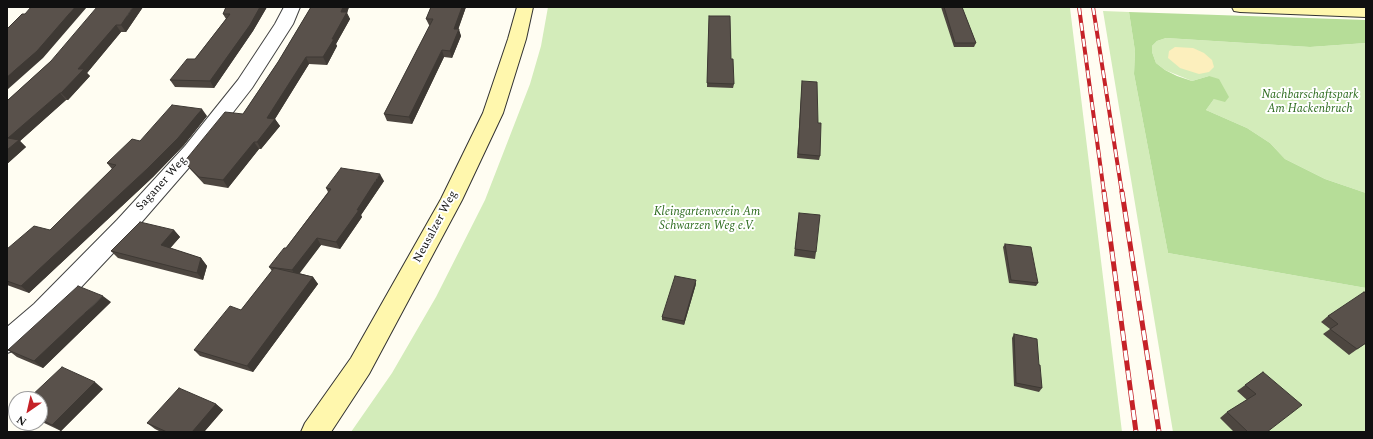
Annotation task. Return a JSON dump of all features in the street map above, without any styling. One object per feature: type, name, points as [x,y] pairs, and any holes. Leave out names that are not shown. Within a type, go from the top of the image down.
[{"type":"street","name":"Saganer Weg","points":[[7,342],[43,311],[124,226],[192,151],[245,84],[284,24],[292,7]]},
{"type":"street","name":"Neusalzer Weg","points":[[315,432],[360,366],[452,200],[493,113],[517,40],[525,7]]},
{"type":"street","points":[[1240,7],[1334,9],[1366,12]]},
{"type":"green space","name":"Kleingartenverein Am Schwarzen Weg e.V.","points":[[548,7],[1070,8],[1122,432],[351,432],[392,373],[436,297],[485,200],[530,84],[541,46]]},
{"type":"green space","points":[[1103,11],[1129,12],[1135,51],[1134,74],[1168,253],[1366,288],[1366,432],[1173,432]]},
{"type":"green space","points":[[1129,12],[1366,20],[1366,43],[1310,47],[1166,38],[1157,41],[1152,46],[1152,52],[1156,63],[1165,70],[1177,76],[1192,81],[1209,76],[1219,79],[1229,97],[1225,102],[1214,99],[1206,110],[1247,128],[1270,143],[1285,159],[1325,179],[1366,193],[1366,288],[1168,253],[1134,74],[1135,51]]},
{"type":"green space","name":"Nachbarschaftspark Am Hackenbruch","points":[[1166,38],[1310,47],[1366,43],[1366,193],[1325,179],[1285,159],[1270,143],[1247,128],[1206,110],[1214,99],[1209,76],[1192,81],[1165,70],[1156,63],[1152,52],[1152,46],[1157,41]]},
{"type":"sand","points":[[1175,47],[1193,48],[1204,53],[1212,60],[1214,67],[1209,72],[1199,74],[1180,68],[1168,58],[1169,51]]},
{"type":"building","points":[[31,7],[75,7],[37,51],[7,77],[7,29]]},
{"type":"building","points":[[97,7],[133,7],[121,25],[116,25],[78,69],[84,69],[61,93],[8,138],[19,140],[7,150],[7,100],[51,61]]},
{"type":"building","points":[[226,7],[260,7],[250,25],[210,81],[170,80],[187,59],[195,59],[230,14],[223,14]]},
{"type":"building","points":[[311,7],[343,7],[341,12],[347,12],[332,39],[334,39],[323,57],[306,57],[267,118],[275,119],[257,142],[254,142],[223,180],[199,177],[184,162],[225,112],[243,114],[278,62]]},
{"type":"building","points":[[431,7],[462,7],[454,29],[459,29],[450,51],[442,50],[409,117],[384,114],[433,19],[426,19]]},
{"type":"building","points":[[944,7],[962,7],[976,43],[955,43]]},
{"type":"building","points":[[709,16],[730,16],[731,59],[733,59],[734,84],[707,83]]},
{"type":"building","points":[[802,81],[817,82],[818,123],[821,123],[820,156],[798,154]]},
{"type":"building","points":[[172,105],[202,109],[178,138],[147,169],[21,286],[7,281],[7,249],[34,226],[50,230],[116,165],[107,163],[132,139],[140,141]]},
{"type":"building","points":[[341,168],[380,174],[357,210],[359,210],[336,242],[317,238],[292,270],[269,267],[284,248],[286,248],[331,189],[326,188]]},
{"type":"building","points":[[799,213],[820,215],[816,252],[795,249]]},
{"type":"building","points":[[140,222],[174,230],[161,245],[201,258],[197,273],[111,251]]},
{"type":"building","points":[[1005,244],[1031,247],[1038,283],[1011,280]]},
{"type":"building","points":[[274,268],[313,277],[247,366],[194,350],[230,306],[241,310]]},
{"type":"building","points":[[675,276],[696,280],[684,321],[662,317]]},
{"type":"building","points":[[78,286],[103,296],[34,361],[8,350]]},
{"type":"building","points":[[1364,292],[1366,293],[1366,343],[1357,349],[1330,329],[1338,324],[1328,316]]},
{"type":"building","points":[[1014,334],[1037,339],[1042,388],[1016,383]]},
{"type":"building","points":[[62,367],[95,382],[52,425],[48,423],[48,391],[36,391]]},
{"type":"building","points":[[1263,372],[1302,405],[1267,432],[1248,432],[1227,412],[1256,394],[1245,385]]},
{"type":"building","points":[[179,388],[216,404],[192,432],[167,432],[147,423]]},
{"type":"railway","points":[[1079,7],[1104,193]]},
{"type":"railway","points":[[1093,7],[1122,193]]},
{"type":"railway","points":[[1104,192],[1136,432]]},
{"type":"railway","points":[[1122,192],[1159,432]]}]
